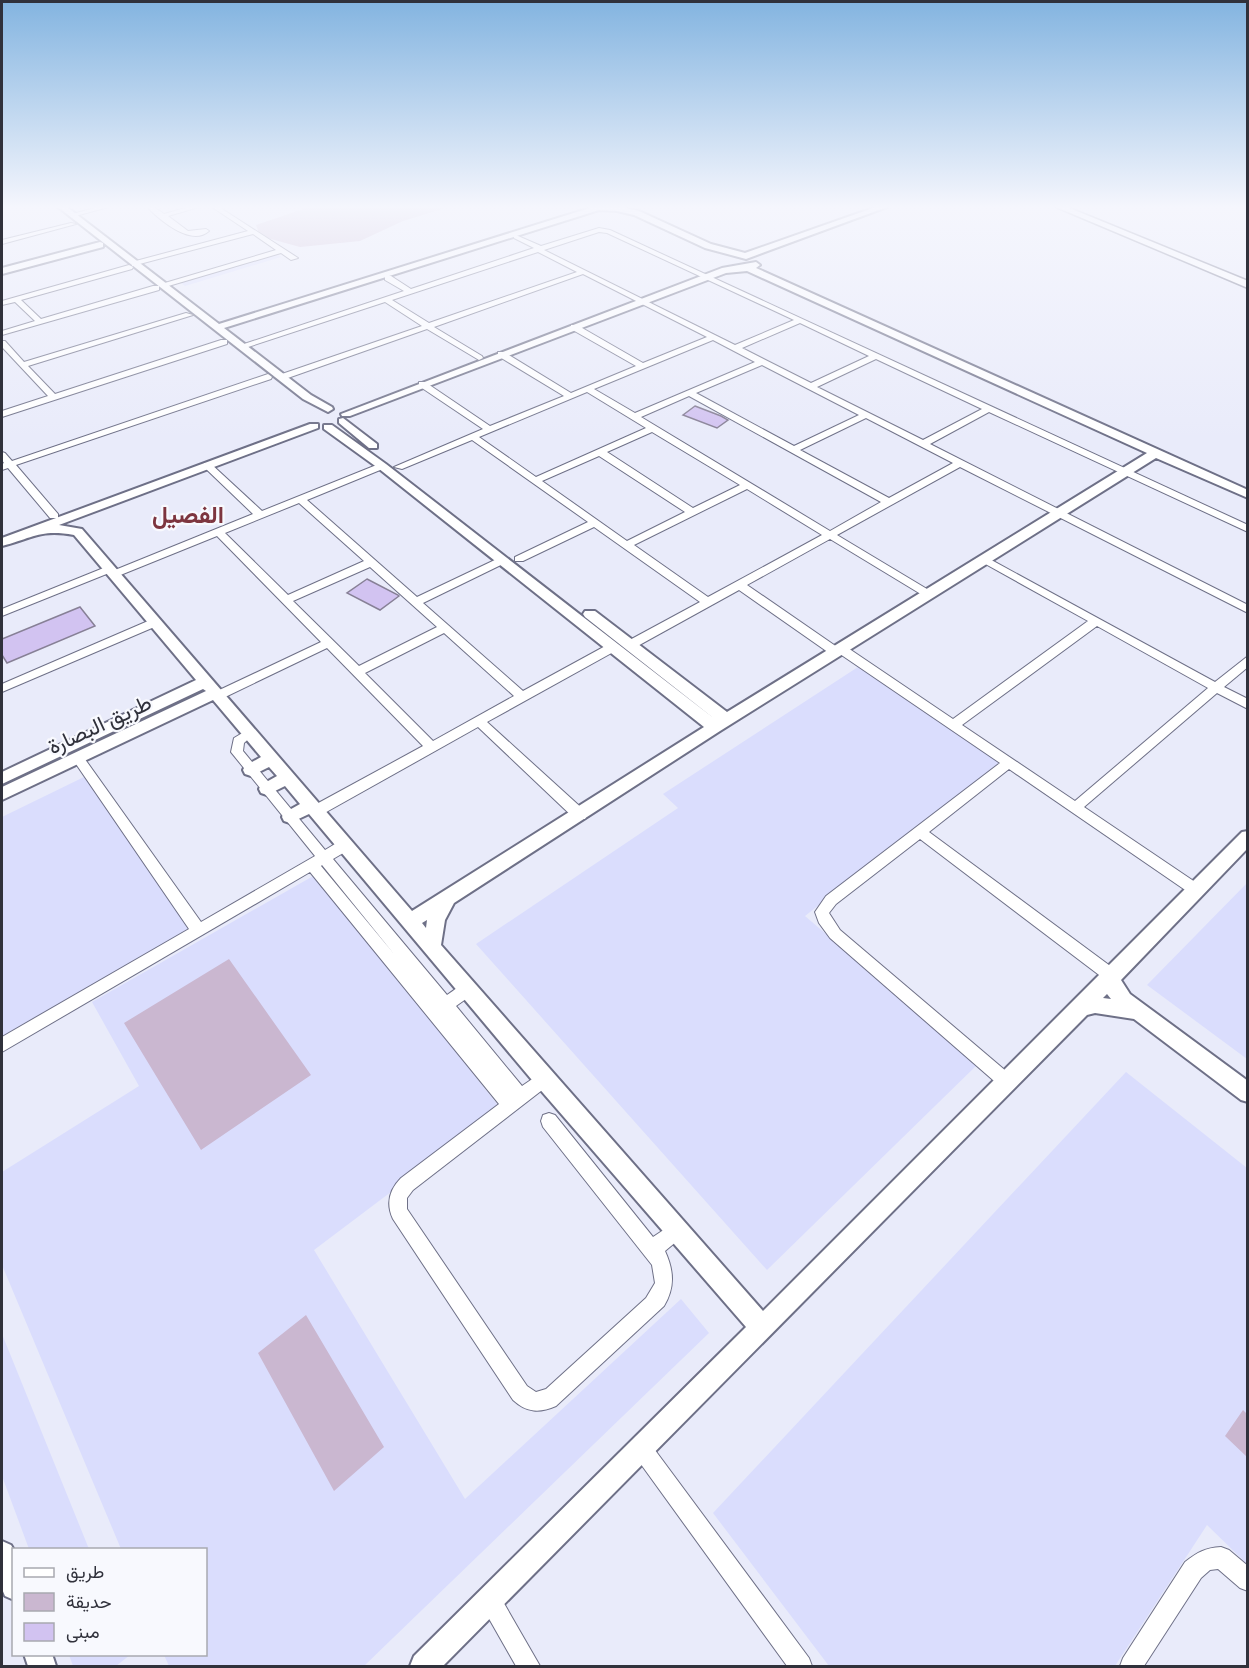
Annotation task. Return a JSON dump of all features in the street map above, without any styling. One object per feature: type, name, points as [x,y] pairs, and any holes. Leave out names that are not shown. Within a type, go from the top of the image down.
[{"type":"street","points":[[2,303],[66,285]]},
{"type":"street","points":[[156,285],[220,329],[316,404],[343,415],[399,466],[630,645],[721,724]]},
{"type":"street","points":[[2,333],[166,285]]},
{"type":"street","points":[[220,329],[358,285]]},
{"type":"street","points":[[260,316],[365,285]]},
{"type":"street","points":[[399,285],[409,291]]},
{"type":"street","points":[[242,346],[428,285]]},
{"type":"street","points":[[282,377],[546,285]]},
{"type":"street","points":[[609,285],[1248,610]]},
{"type":"street","points":[[328,427],[343,415],[479,358],[680,285]]},
{"type":"street","points":[[723,285],[1248,529]]},
{"type":"street","points":[[796,285],[1063,412],[1248,495]]},
{"type":"street","points":[[798,285],[1248,486]]},
{"type":"street","points":[[159,287],[189,315],[304,407]]},
{"type":"street","points":[[16,299],[40,322]]},
{"type":"street","points":[[385,299],[479,358]]},
{"type":"street","points":[[343,415],[640,300]]},
{"type":"street","points":[[23,365],[189,315]]},
{"type":"street","points":[[735,348],[799,321]]},
{"type":"street","points":[[574,327],[643,366]]},
{"type":"street","points":[[399,466],[713,338]]},
{"type":"street","points":[[2,414],[224,342]]},
{"type":"street","points":[[2,343],[53,398]]},
{"type":"street","points":[[501,354],[570,396]]},
{"type":"street","points":[[810,387],[875,356]]},
{"type":"street","points":[[634,417],[761,362]]},
{"type":"street","points":[[6,466],[268,377]]},
{"type":"street","points":[[422,384],[489,429]]},
{"type":"street","points":[[1003,384],[1037,398],[1045,398],[1043,394]]},
{"type":"street","points":[[588,389],[928,594]]},
{"type":"street","points":[[690,393],[888,502]]},
{"type":"street","points":[[311,424],[312,414],[328,409]]},
{"type":"street","points":[[922,444],[988,409]]},
{"type":"street","points":[[1063,412],[1064,409],[1069,409],[1107,423]]},
{"type":"street","points":[[793,450],[866,415]]},
{"type":"street","points":[[2,542],[311,424]]},
{"type":"street","points":[[2,536],[311,424],[328,427],[382,466],[613,647],[701,708],[747,708]]},
{"type":"street","points":[[535,481],[653,428]]},
{"type":"street","points":[[472,436],[707,602]]},
{"type":"street","points":[[600,452],[692,512]]},
{"type":"street","points":[[410,922],[721,724],[1154,454]]},
{"type":"street","points":[[2,455],[6,466],[54,516]]},
{"type":"street","points":[[630,645],[960,463]]},
{"type":"street","points":[[207,465],[260,515]]},
{"type":"street","points":[[4,608],[112,572],[219,532],[382,466]]},
{"type":"street","points":[[626,545],[748,485]]},
{"type":"street","points":[[301,499],[522,698]]},
{"type":"street","points":[[78,532],[81,521],[103,504]]},
{"type":"street","points":[[519,560],[594,523]]},
{"type":"street","points":[[33,530],[62,528],[78,532],[544,1079],[762,1328]]},
{"type":"street","points":[[219,532],[432,747]]},
{"type":"street","points":[[984,559],[1248,705]]},
{"type":"street","points":[[416,602],[503,560]]},
{"type":"street","points":[[286,600],[372,562]]},
{"type":"street","points":[[739,585],[954,724],[1196,890]]},
{"type":"street","points":[[954,724],[1096,621]]},
{"type":"street","points":[[2,675],[5,687],[155,622]]},
{"type":"street","points":[[357,672],[445,628]]},
{"type":"street","points":[[216,695],[329,643]]},
{"type":"street","points":[[290,817],[314,808],[432,747],[613,647]]},
{"type":"street","points":[[1075,808],[1248,660]]},
{"type":"street","points":[[181,701],[190,664]]},
{"type":"street","name":"طريق البصارة","points":[[2,778],[181,701],[216,695]]},
{"type":"street","name":"طريق البصارة","points":[[2,794],[78,758],[181,701]]},
{"type":"street","points":[[694,741],[701,708]]},
{"type":"street","points":[[479,721],[580,815]]},
{"type":"street","points":[[249,733],[238,741],[235,749],[290,817],[317,861],[515,1101]]},
{"type":"street","points":[[78,758],[198,931]]},
{"type":"street","points":[[251,770],[271,759]]},
{"type":"street","points":[[1007,1082],[835,934],[824,919],[823,909],[831,900],[1010,762]]},
{"type":"street","points":[[267,789],[287,778]]},
{"type":"street","points":[[920,832],[1112,977],[1117,994],[1248,1093]]},
{"type":"street","points":[[424,1666],[1112,977],[1248,837]]},
{"type":"street","points":[[2,1045],[345,845]]},
{"type":"street","points":[[390,897],[403,907],[420,908],[448,898]]},
{"type":"street","points":[[432,948],[436,919],[448,898]]},
{"type":"street","points":[[440,1009],[468,989]]},
{"type":"street","points":[[1080,1008],[1101,1006],[1139,1012]]},
{"type":"street","points":[[544,1079],[407,1184],[400,1192],[397,1202],[399,1213],[524,1398],[536,1402],[548,1400],[659,1297],[664,1288],[664,1268],[652,1250],[549,1121]]},
{"type":"street","points":[[652,1250],[677,1230]]},
{"type":"street","points":[[642,1449],[801,1666]]},
{"type":"street","points":[[2,1554],[12,1582]]},
{"type":"street","points":[[1131,1666],[1193,1570],[1206,1559],[1221,1558],[1248,1580]]},
{"type":"street","points":[[490,1601],[529,1666]]},
{"type":"shaded area","points":[[858,667],[1000,762],[805,916],[978,1064],[767,1270],[476,944],[678,808],[663,794]]},
{"type":"shaded area","points":[[86,776],[191,930],[2,1039],[2,817]]},
{"type":"shaded area","points":[[315,875],[501,1109],[314,1250],[465,1499],[681,1299],[709,1333],[364,1666],[169,1666],[164,1656],[207,1656],[207,1548],[121,1548],[2,1265],[2,1172],[139,1086],[92,1002]]},
{"type":"shaded area","points":[[1247,883],[1247,1059],[1147,985]]},
{"type":"shaded area","points":[[1126,1072],[1247,1168],[1247,1564],[1207,1525],[1115,1666],[829,1666],[713,1513]]},
{"type":"shaded area","points":[[2,1334],[89,1548],[29,1548],[2,1476]]},
{"type":"shaded area","points":[[69,1656],[129,1656],[116,1666],[73,1666]]},
{"type":"green space","points":[[229,959],[311,1075],[201,1150],[124,1023]]},
{"type":"green space","points":[[306,1315],[384,1447],[334,1491],[258,1353]]},
{"type":"green space","points":[[1243,1410],[1247,1414],[1247,1457],[1225,1436]]},
{"type":"building","points":[[695,406],[728,420],[717,428],[683,415]]},
{"type":"building","points":[[367,579],[399,596],[380,610],[347,593]]},
{"type":"building","points":[[80,607],[95,626],[7,663],[2,655],[2,639]]},
{"type":"district","name":"الفصيل","points":[[188,513]]}]
